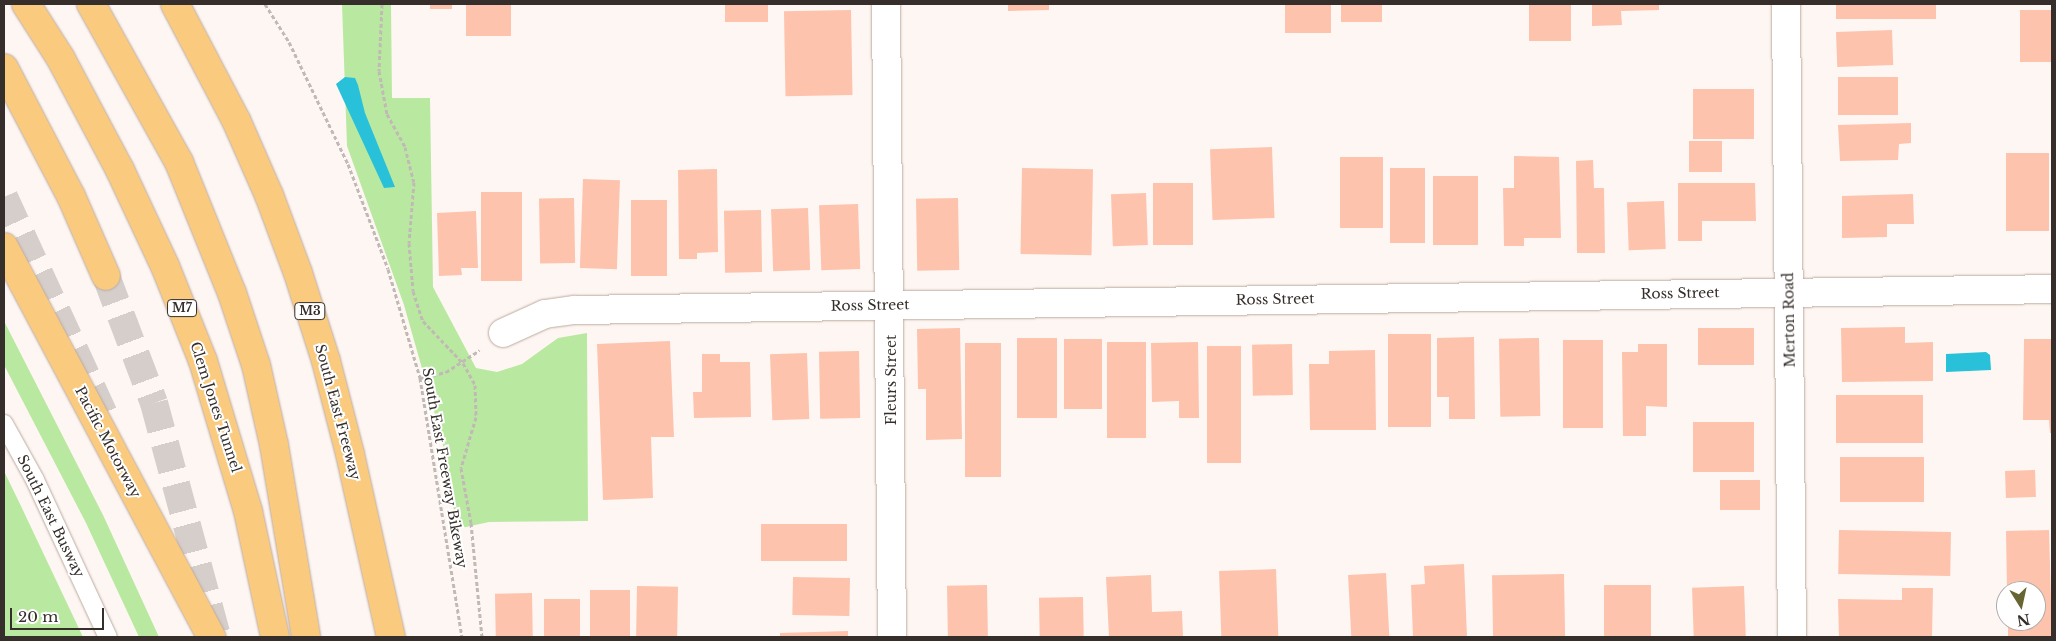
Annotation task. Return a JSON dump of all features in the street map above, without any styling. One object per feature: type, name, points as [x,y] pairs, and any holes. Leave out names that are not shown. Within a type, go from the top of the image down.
[{"type":"highway","name":"Clem Jones Tunnel","points":[[26,4],[61,59],[120,170],[165,266],[203,361],[248,511],[275,637]]},
{"type":"highway","points":[[91,4],[179,162],[232,293],[256,365],[274,444],[306,637]]},
{"type":"highway","name":"South East Freeway","points":[[175,4],[236,120],[269,195],[298,273],[326,361],[350,454],[391,637]]},
{"type":"highway","points":[[4,68],[58,171],[106,276]]},
{"type":"highway","name":"Pacific Motorway","points":[[4,247],[211,637]]},
{"type":"street","name":"Fleurs Street","points":[[886,4],[892,637]]},
{"type":"street","name":"Merton Road","points":[[1786,4],[1792,637]]},
{"type":"street","name":"Ross Street","points":[[502,333],[545,314],[575,310],[1789,291],[2052,289]]},
{"type":"lane","name":"South East Busway","points":[[4,424],[35,480],[108,637]]},
{"type":"path","name":"South East Freeway Bikeway","points":[[265,4],[289,42],[348,164],[388,269],[420,378],[462,637]]},
{"type":"path","points":[[382,4],[379,71],[386,114],[405,147],[414,182],[409,243],[413,291],[423,321],[463,363],[475,385],[476,417],[461,468],[471,523],[482,637]]},
{"type":"path","points":[[420,378],[446,372],[463,363]]},
{"type":"green space","points":[[342,4],[391,4],[392,98],[430,98],[433,287],[476,368],[497,372],[522,364],[558,338],[587,333],[588,521],[489,522],[457,529],[442,439],[404,305],[347,146]]},
{"type":"green space","points":[[4,321],[103,515],[159,637],[139,637],[86,523],[4,365]]},
{"type":"green space","points":[[4,471],[20,504],[83,637],[4,637]]},
{"type":"water","points":[[345,77],[355,78],[365,113],[395,187],[384,188],[336,84]]},
{"type":"water","points":[[1986,352],[1990,355],[1991,370],[1946,372],[1946,354]]},
{"type":"building","points":[[430,4],[452,4],[452,9],[430,9]]},
{"type":"building","points":[[466,4],[511,4],[511,36],[466,36]]},
{"type":"building","points":[[725,4],[768,4],[768,22],[725,22]]},
{"type":"building","points":[[1008,4],[1049,4],[1049,10],[1008,11]]},
{"type":"building","points":[[1285,4],[1331,4],[1331,33],[1285,33]]},
{"type":"building","points":[[1341,4],[1382,4],[1382,22],[1341,22]]},
{"type":"building","points":[[1529,4],[1571,4],[1571,41],[1529,41]]},
{"type":"building","points":[[1592,4],[1659,4],[1659,10],[1621,11],[1622,25],[1592,26]]},
{"type":"building","points":[[1836,4],[1936,4],[1936,19],[1836,19]]},
{"type":"building","points":[[851,10],[852,95],[785,96],[784,11]]},
{"type":"building","points":[[2020,10],[2052,10],[2052,62],[2020,62]]},
{"type":"building","points":[[1892,30],[1893,65],[1837,67],[1836,32]]},
{"type":"building","points":[[1838,77],[1898,77],[1898,115],[1838,115]]},
{"type":"building","points":[[1693,89],[1754,89],[1754,139],[1693,139]]},
{"type":"building","points":[[1911,123],[1911,143],[1899,144],[1898,160],[1840,161],[1838,125]]},
{"type":"building","points":[[1689,141],[1722,141],[1722,172],[1689,172]]},
{"type":"building","points":[[1272,147],[1274,218],[1213,220],[1210,149]]},
{"type":"building","points":[[2006,153],[2049,153],[2049,231],[2006,231]]},
{"type":"building","points":[[1514,156],[1559,157],[1561,238],[1524,238],[1524,246],[1504,246],[1503,188],[1514,188]]},
{"type":"building","points":[[1340,157],[1383,157],[1383,228],[1340,228]]},
{"type":"building","points":[[1593,160],[1594,188],[1604,188],[1605,253],[1577,253],[1576,161]]},
{"type":"building","points":[[1022,168],[1093,169],[1091,255],[1020,254]]},
{"type":"building","points":[[1390,168],[1425,168],[1425,243],[1390,243]]},
{"type":"building","points":[[717,169],[718,252],[697,253],[697,259],[679,259],[678,170]]},
{"type":"building","points":[[1433,176],[1478,176],[1478,245],[1433,245]]},
{"type":"building","points":[[583,179],[620,180],[617,269],[580,268]]},
{"type":"building","points":[[1153,183],[1193,183],[1193,245],[1153,245]]},
{"type":"building","points":[[1678,183],[1755,183],[1756,221],[1702,221],[1702,241],[1678,241]]},
{"type":"building","points":[[481,192],[522,192],[522,281],[481,281]]},
{"type":"building","points":[[1146,193],[1148,245],[1113,246],[1111,194]]},
{"type":"building","points":[[1913,194],[1914,224],[1887,224],[1887,237],[1842,238],[1842,196]]},
{"type":"building","points":[[574,198],[575,263],[540,264],[539,199]]},
{"type":"building","points":[[958,198],[959,270],[917,271],[916,199]]},
{"type":"building","points":[[631,200],[667,200],[667,276],[631,276]]},
{"type":"building","points":[[1664,201],[1666,249],[1629,250],[1627,202]]},
{"type":"building","points":[[858,204],[860,269],[821,270],[819,205]]},
{"type":"building","points":[[808,208],[810,270],[773,271],[771,209]]},
{"type":"building","points":[[761,210],[762,272],[725,273],[724,211]]},
{"type":"building","points":[[476,211],[478,268],[461,268],[462,275],[439,276],[437,213]]},
{"type":"building","points":[[1905,327],[1905,343],[1933,342],[1933,381],[1842,382],[1841,328]]},
{"type":"building","points":[[960,328],[962,439],[926,440],[926,389],[918,389],[917,329]]},
{"type":"building","points":[[1698,328],[1754,328],[1754,365],[1698,365]]},
{"type":"building","points":[[1388,334],[1431,334],[1431,427],[1388,427]]},
{"type":"building","points":[[1474,337],[1475,419],[1449,419],[1449,397],[1437,397],[1437,338]]},
{"type":"building","points":[[1017,338],[1057,338],[1057,418],[1017,418]]},
{"type":"building","points":[[1539,338],[1540,416],[1500,417],[1499,339]]},
{"type":"building","points":[[1064,339],[1102,339],[1102,409],[1064,409]]},
{"type":"building","points":[[2024,339],[2052,339],[2052,433],[2050,433],[2049,420],[2023,420]]},
{"type":"building","points":[[1563,340],[1603,340],[1603,428],[1563,428]]},
{"type":"building","points":[[670,341],[674,437],[651,437],[653,498],[603,500],[597,344]]},
{"type":"building","points":[[1107,342],[1146,342],[1146,438],[1107,438]]},
{"type":"building","points":[[1198,342],[1199,418],[1179,418],[1179,401],[1152,402],[1151,343]]},
{"type":"building","points":[[965,343],[1001,343],[1001,477],[965,477]]},
{"type":"building","points":[[1292,344],[1293,395],[1253,396],[1252,345]]},
{"type":"building","points":[[1638,344],[1667,344],[1667,407],[1646,406],[1646,436],[1623,436],[1622,352],[1638,352]]},
{"type":"building","points":[[1207,346],[1241,346],[1241,463],[1207,463]]},
{"type":"building","points":[[1375,350],[1376,430],[1310,430],[1309,364],[1329,364],[1329,351]]},
{"type":"building","points":[[859,351],[860,418],[820,419],[819,352]]},
{"type":"building","points":[[807,353],[809,419],[772,420],[770,354]]},
{"type":"building","points":[[702,354],[720,354],[720,362],[750,362],[751,417],[694,418],[693,392],[702,392]]},
{"type":"building","points":[[1836,395],[1923,395],[1923,443],[1836,443]]},
{"type":"building","points":[[1693,422],[1754,422],[1754,472],[1693,472]]},
{"type":"building","points":[[1840,457],[1924,457],[1924,502],[1840,502]]},
{"type":"building","points":[[2035,470],[2036,497],[2006,498],[2005,471]]},
{"type":"building","points":[[1720,480],[1760,480],[1760,510],[1720,510]]},
{"type":"building","points":[[761,524],[847,524],[847,561],[761,561]]},
{"type":"building","points":[[1839,530],[1951,532],[1950,576],[1838,574]]},
{"type":"building","points":[[2049,530],[2052,637],[2008,637],[2008,631],[2046,631],[2046,581],[2007,581],[2006,531]]},
{"type":"building","points":[[1464,564],[1467,637],[1413,637],[1411,585],[1425,584],[1424,566]]},
{"type":"building","points":[[1276,569],[1278,637],[1221,637],[1219,571]]},
{"type":"building","points":[[1386,573],[1389,637],[1351,637],[1348,575]]},
{"type":"building","points":[[1564,574],[1565,637],[1493,637],[1492,575]]},
{"type":"building","points":[[1151,575],[1152,612],[1182,611],[1183,637],[1109,637],[1106,577]]},
{"type":"building","points":[[793,577],[850,578],[849,616],[792,615]]},
{"type":"building","points":[[987,585],[988,637],[948,637],[947,586]]},
{"type":"building","points":[[1604,585],[1651,585],[1651,637],[1604,637]]},
{"type":"building","points":[[637,586],[678,587],[677,637],[636,637]]},
{"type":"building","points":[[1744,586],[1746,637],[1694,637],[1692,588]]},
{"type":"building","points":[[1902,588],[1933,588],[1932,637],[1839,637],[1838,599],[1902,600]]},
{"type":"building","points":[[590,590],[630,590],[630,637],[590,637]]},
{"type":"building","points":[[532,593],[533,637],[496,637],[495,594]]},
{"type":"building","points":[[1083,597],[1084,637],[1040,637],[1039,598]]},
{"type":"building","points":[[544,599],[580,599],[580,637],[544,637]]},
{"type":"building","points":[[848,631],[848,637],[780,637],[780,633]]},
{"type":"tunnel","points":[[4,197],[109,425]]},
{"type":"tunnel","points":[[106,276],[154,403],[217,637]]}]
